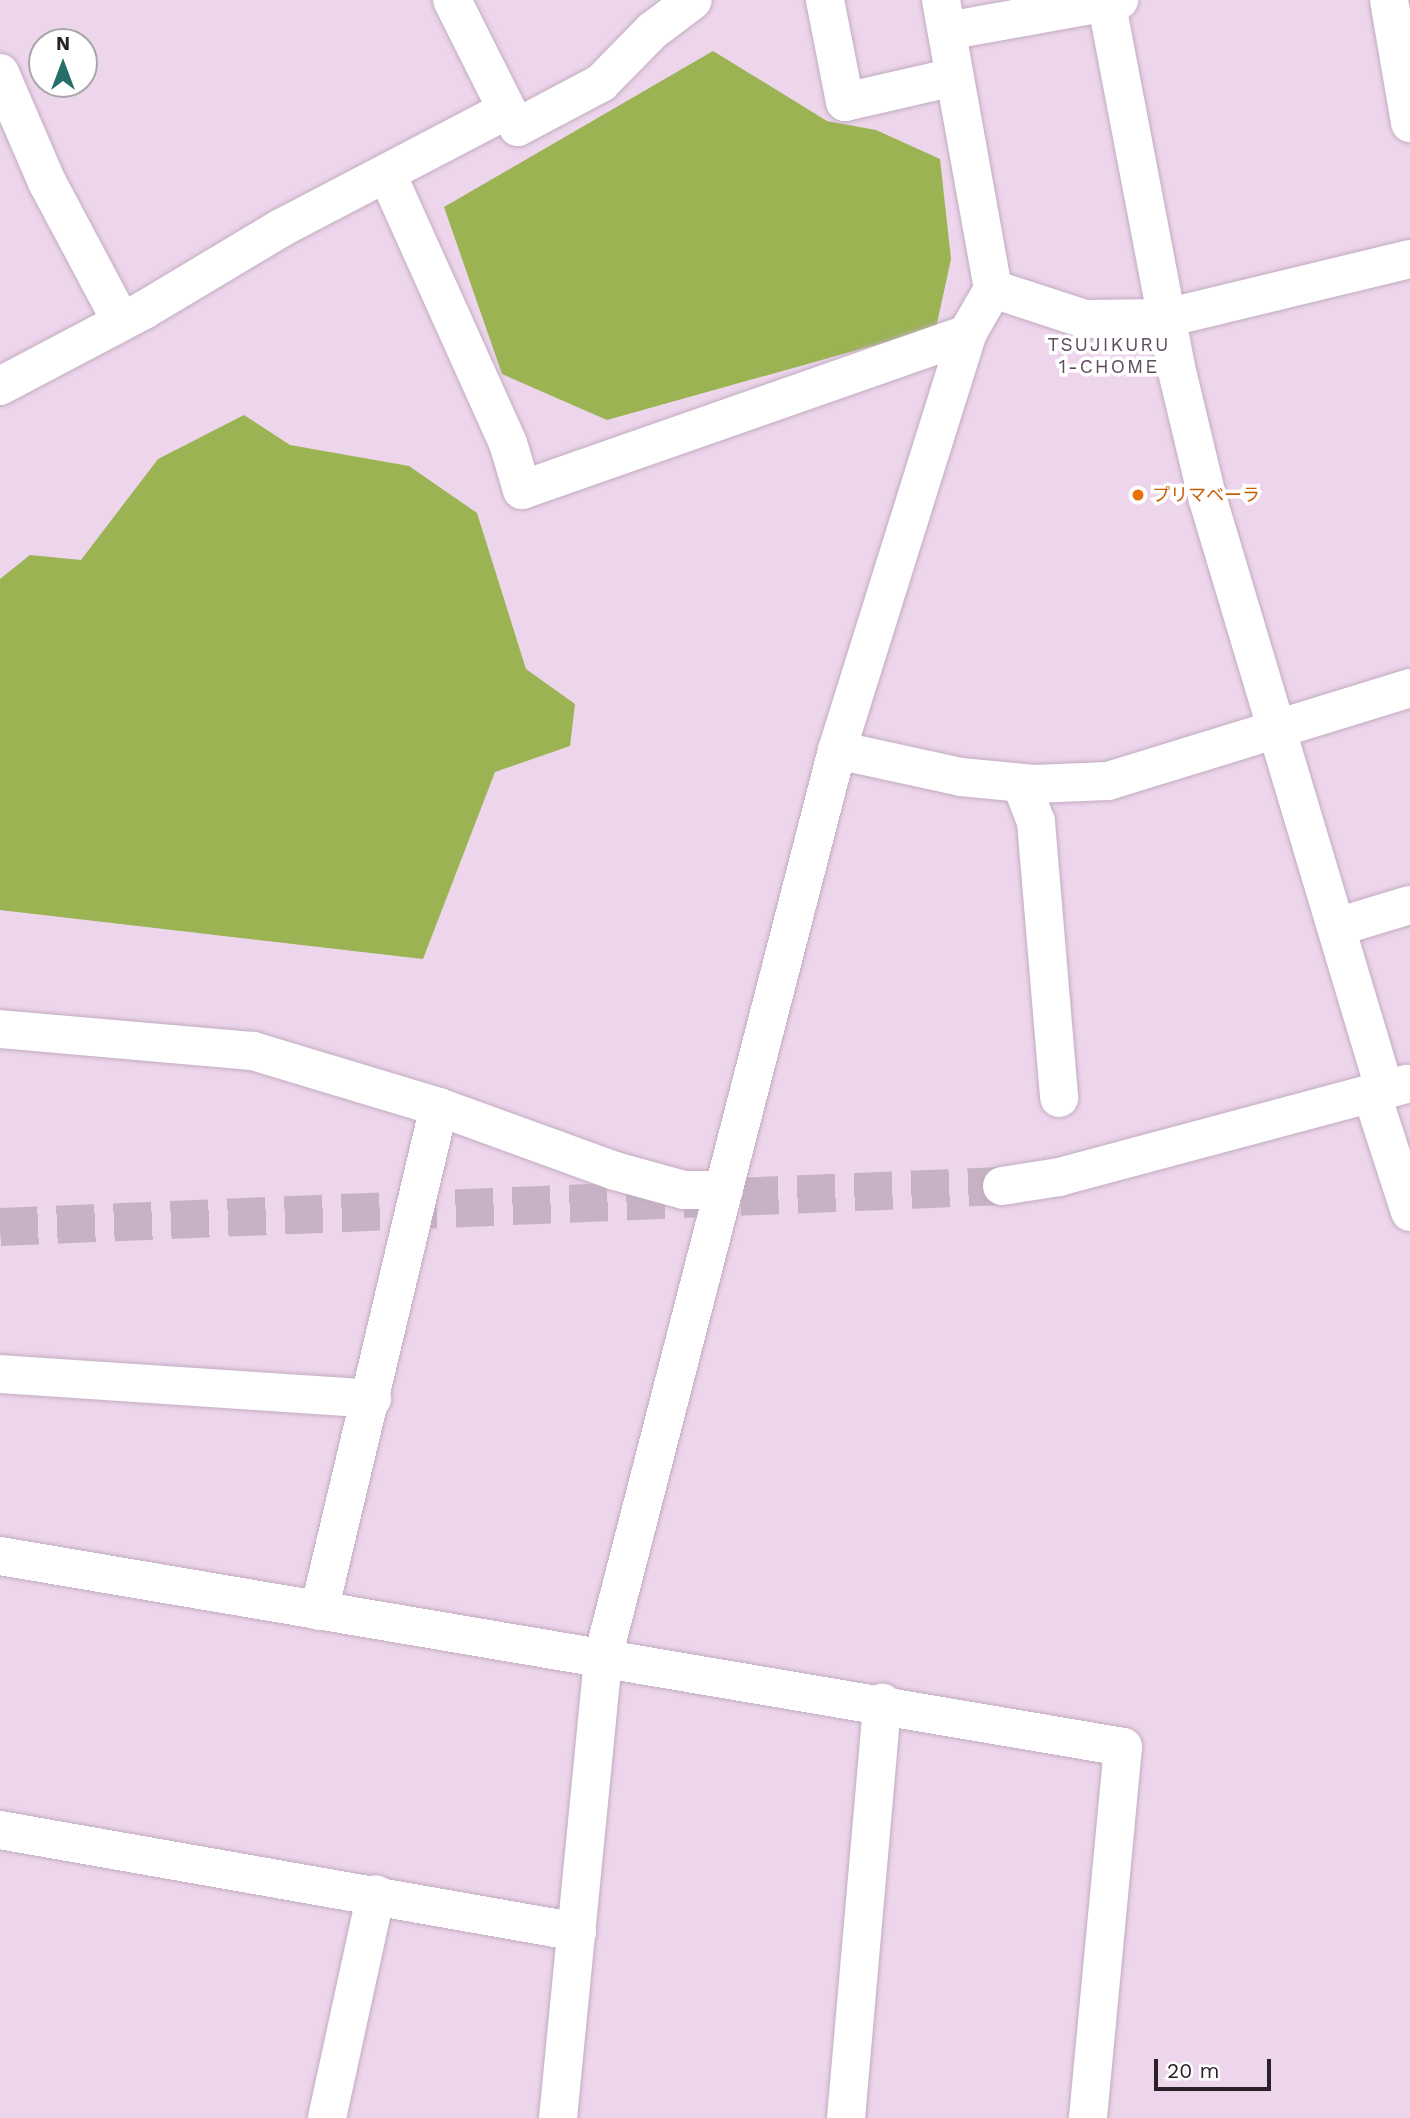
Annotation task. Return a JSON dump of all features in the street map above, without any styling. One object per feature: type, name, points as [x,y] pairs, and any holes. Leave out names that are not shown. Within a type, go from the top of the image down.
[{"type":"street","points":[[452,0],[518,127],[601,83],[652,31],[693,0]]},
{"type":"street","points":[[825,0],[845,102],[954,77]]},
{"type":"street","points":[[1389,0],[1410,123]]},
{"type":"street","points":[[558,2118],[603,1657],[837,750],[967,334],[993,289],[944,16],[1110,1],[1166,318],[1208,500],[1389,1090],[1410,1212]]},
{"type":"street","points":[[0,73],[47,182],[121,321]]},
{"type":"street","points":[[0,386],[121,321],[281,228],[507,110]]},
{"type":"street","points":[[387,174],[508,443],[522,490],[967,334]]},
{"type":"street","points":[[993,289],[1085,319],[1166,318],[1410,259]]},
{"type":"street","points":[[837,750],[961,777],[1021,783],[1108,781],[1410,688]]},
{"type":"street","points":[[1021,783],[1037,822],[1059,1098]]},
{"type":"street","points":[[1337,927],[1410,905]]},
{"type":"street","points":[[0,1029],[253,1051],[439,1107],[615,1171],[684,1189],[724,1190]]},
{"type":"street","points":[[1002,1186],[1059,1177],[1389,1090]]},
{"type":"street","points":[[319,1611],[372,1399],[439,1107]]},
{"type":"street","points":[[0,1374],[372,1399]]},
{"type":"street","points":[[0,1556],[882,1703],[1123,1747],[1087,2118]]},
{"type":"street","points":[[846,2118],[882,1703]]},
{"type":"street","points":[[0,1830],[376,1894],[577,1932]]},
{"type":"street","points":[[327,2118],[376,1894]]},
{"type":"green space","points":[[713,51],[827,121],[876,130],[940,159],[951,259],[936,328],[607,420],[502,374],[444,207]]},
{"type":"green space","points":[[244,415],[290,445],[409,466],[477,513],[526,669],[575,704],[570,746],[495,772],[423,959],[0,910],[0,579],[30,555],[81,560],[158,459]]},
{"type":"tunnel","points":[[0,1227],[1002,1186]]},
{"type":"place","name":"プリマベーラ","points":[[1138,495]]},
{"type":"district","name":"TSUJIKURU 1-CHOME","points":[[1109,356]]}]
